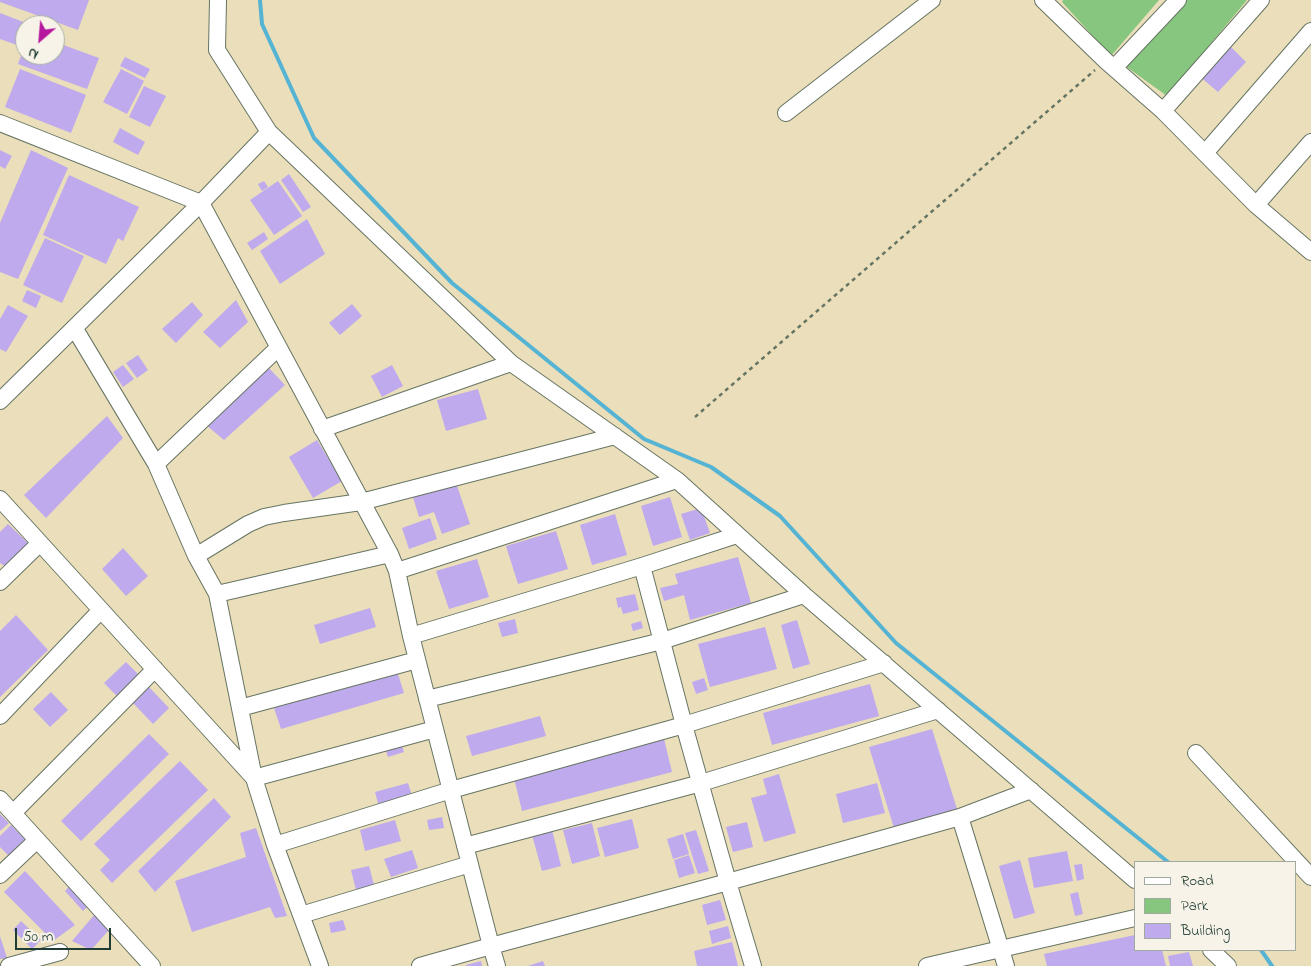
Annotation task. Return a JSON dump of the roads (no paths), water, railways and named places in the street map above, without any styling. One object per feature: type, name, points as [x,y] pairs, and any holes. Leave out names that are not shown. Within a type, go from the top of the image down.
[{"type":"street","points":[[218,0],[218,50],[269,132],[511,363],[677,480],[804,594],[1134,879]]},
{"type":"street","points":[[786,113],[932,0]]},
{"type":"street","points":[[1044,0],[1110,64],[1163,111],[1256,205],[1311,252]]},
{"type":"street","points":[[1110,64],[1178,0]]},
{"type":"street","points":[[1163,111],[1261,0]]},
{"type":"street","points":[[1205,153],[1311,32]]},
{"type":"street","points":[[0,123],[201,203],[390,554],[397,571],[417,660],[497,966]]},
{"type":"street","points":[[0,401],[201,203],[269,132]]},
{"type":"street","points":[[1256,205],[1311,142]]},
{"type":"street","points":[[75,329],[156,464],[196,556],[217,594],[254,778],[275,845],[320,966]]},
{"type":"street","points":[[156,464],[278,348]]},
{"type":"street","points":[[322,430],[511,363]]},
{"type":"street","points":[[196,556],[248,524],[264,517],[361,502],[615,436]]},
{"type":"street","points":[[397,571],[677,480]]},
{"type":"street","points":[[0,499],[254,778]]},
{"type":"street","points":[[411,636],[737,535]]},
{"type":"street","points":[[0,582],[40,543]]},
{"type":"street","points":[[217,594],[390,554]]},
{"type":"street","points":[[642,566],[684,725],[753,966]]},
{"type":"street","points":[[427,699],[662,641],[804,594]]},
{"type":"street","points":[[0,716],[101,610]]},
{"type":"street","points":[[240,708],[417,660]]},
{"type":"street","points":[[275,845],[451,790],[684,725],[884,663]]},
{"type":"street","points":[[13,813],[155,669]]},
{"type":"street","points":[[465,846],[701,783],[938,710]]},
{"type":"street","points":[[254,778],[435,729]]},
{"type":"street","points":[[1196,753],[1311,877]]},
{"type":"street","points":[[420,966],[960,817],[1031,790]]},
{"type":"street","points":[[0,799],[152,966]]},
{"type":"street","points":[[960,817],[1006,966]]},
{"type":"street","points":[[0,875],[37,840]]},
{"type":"street","points":[[301,915],[470,864]]},
{"type":"street","points":[[927,966],[1134,918]]},
{"type":"street","points":[[1212,951],[1228,966]]},
{"type":"street","points":[[9,966],[60,952]]},
{"type":"waterway","points":[[260,0],[262,24],[314,138],[452,283],[644,439],[711,467],[780,516],[896,643],[1167,861]]},
{"type":"waterway","points":[[1262,951],[1272,966]]}]
